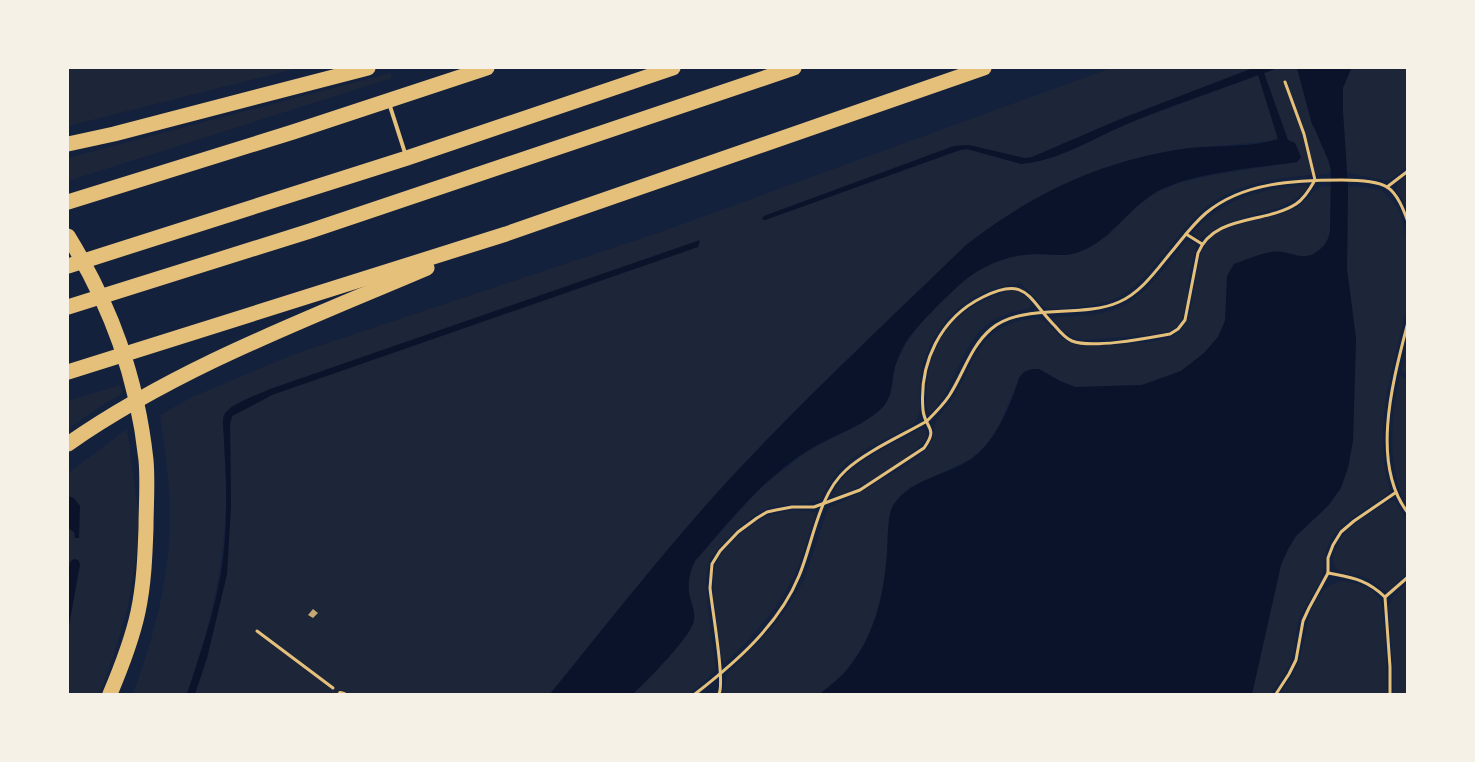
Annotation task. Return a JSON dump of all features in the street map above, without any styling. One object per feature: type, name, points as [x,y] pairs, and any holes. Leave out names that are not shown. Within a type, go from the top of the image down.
[{"type":"highway","points":[[68,144],[114,134],[368,68]]},
{"type":"highway","points":[[68,202],[487,68]]},
{"type":"highway","points":[[68,266],[407,158],[673,68]]},
{"type":"highway","points":[[68,307],[310,231],[794,68]]},
{"type":"highway","points":[[68,372],[506,234],[984,68]]},
{"type":"highway","points":[[68,444],[110,416],[182,376],[506,234]]},
{"type":"highway","points":[[68,236],[87,267],[110,313],[124,354],[139,414],[146,461],[145,562],[138,612],[125,657],[110,694]]},
{"type":"lane","points":[[388,101],[407,158]]},
{"type":"path","points":[[719,694],[721,674],[710,588],[712,564],[720,551],[738,532],[768,512],[792,507],[814,508],[860,490],[924,448],[930,438],[932,428],[927,421],[923,409],[924,378],[929,356],[940,334],[956,315],[971,303],[990,293],[1010,288],[1021,289],[1029,295],[1041,312],[1065,336],[1082,343],[1118,341],[1170,334],[1178,329],[1185,320],[1192,277],[1202,244],[1208,237],[1219,230],[1239,222],[1284,210],[1297,204],[1308,192],[1315,180],[1304,134],[1285,82]]},
{"type":"path","points":[[1387,187],[1408,171]]},
{"type":"path","points":[[695,694],[721,674],[751,646],[783,605],[799,578],[823,504],[833,485],[845,470],[857,460],[927,421],[950,395],[972,352],[981,338],[992,327],[1006,320],[1041,312],[1092,310],[1117,303],[1128,297],[1155,272],[1186,234],[1217,204],[1231,197],[1278,183],[1315,180],[1354,180],[1387,187],[1398,200],[1408,222]]},
{"type":"path","points":[[1186,234],[1202,244]]},
{"type":"path","points":[[1408,322],[1391,397],[1387,430],[1389,465],[1395,493],[1408,513]]},
{"type":"path","points":[[1276,694],[1296,660],[1303,622],[1308,608],[1328,573],[1328,558],[1333,545],[1341,532],[1354,521],[1395,493]]},
{"type":"path","points":[[1328,573],[1361,580],[1373,586],[1385,597],[1390,694]]},
{"type":"path","points":[[1385,597],[1408,577]]},
{"type":"path","points":[[257,631],[342,694]]},
{"type":"shaded area","points":[[68,68],[299,68],[68,126]]},
{"type":"shaded area","points":[[1111,68],[1254,68],[1123,118],[1032,157],[1025,159],[969,145],[954,146],[764,216],[762,219],[765,220],[961,150],[967,149],[1030,163],[1056,156],[1126,124],[1259,75],[1278,139],[1176,150],[1146,156],[1091,173],[1039,197],[990,227],[966,245],[821,385],[737,471],[665,553],[550,694],[195,694],[207,658],[227,574],[231,506],[230,424],[232,416],[272,395],[270,389],[226,412],[224,416],[226,497],[222,557],[208,626],[187,694],[133,694],[159,608],[167,563],[170,518],[169,493],[160,415],[192,397],[295,354],[658,233]]},
{"type":"shaded area","points":[[1253,68],[1278,68],[1264,73],[1288,140],[1295,143],[1301,157],[1297,162],[1189,179],[1158,191],[1147,198],[1109,233],[1088,248],[1066,255],[1034,254],[1013,257],[993,263],[966,279],[930,313],[906,342],[896,364],[890,395],[885,405],[873,416],[807,451],[776,474],[747,502],[695,561],[689,583],[694,620],[685,637],[648,680],[633,694],[550,694],[665,553],[737,471],[821,385],[966,245],[990,227],[1039,197],[1091,173],[1146,156],[1176,150],[1253,144],[1278,139],[1258,75],[1142,118],[1048,159],[1021,164],[967,149],[960,150],[765,220],[762,219],[764,216],[954,146],[969,145],[1025,158],[1032,157],[1123,118]]},
{"type":"shaded area","points":[[1278,68],[1297,68],[1312,124],[1329,162],[1331,171],[1327,174],[1268,180],[1239,189],[1213,202],[1187,226],[1137,284],[1109,301],[1084,306],[1056,309],[1045,308],[1021,283],[990,290],[968,301],[948,318],[932,341],[922,367],[919,414],[914,424],[867,449],[849,461],[833,478],[820,500],[774,506],[763,510],[739,528],[713,555],[709,562],[706,583],[715,672],[689,694],[633,694],[668,658],[691,627],[694,614],[689,593],[689,583],[695,561],[761,487],[808,451],[869,418],[891,395],[895,366],[906,343],[923,321],[959,285],[980,268],[1011,257],[1033,254],[1059,255],[1106,237],[1136,207],[1157,192],[1179,183],[1212,175],[1297,162],[1301,157],[1288,140],[1264,73]]},
{"type":"shaded area","points":[[1297,68],[1353,68],[1343,88],[1343,112],[1348,187],[1347,269],[1356,338],[1353,441],[1348,468],[1341,488],[1328,506],[1296,536],[1281,565],[1252,694],[820,694],[845,672],[855,659],[876,616],[886,569],[889,520],[894,504],[910,488],[961,465],[980,452],[1001,423],[1012,400],[1019,378],[1024,372],[1039,369],[1075,387],[1142,385],[1181,371],[1204,353],[1218,337],[1225,321],[1227,276],[1234,264],[1271,252],[1308,256],[1325,244],[1330,230],[1331,171],[1329,162],[1312,124]]},
{"type":"shaded area","points":[[1353,68],[1407,68],[1407,167],[1388,181],[1347,172],[1343,88]]},
{"type":"shaded area","points":[[390,73],[392,78],[68,181],[68,158]]},
{"type":"shaded area","points":[[1407,174],[1407,208],[1396,189],[1398,182]]},
{"type":"shaded area","points":[[1307,186],[1307,189],[1283,206],[1229,223],[1199,239],[1194,235],[1193,232],[1205,220],[1230,203],[1257,193]]},
{"type":"shaded area","points":[[1321,186],[1331,187],[1329,238],[1322,248],[1313,256],[1303,257],[1272,252],[1234,264],[1225,321],[1218,337],[1204,353],[1181,371],[1142,385],[1075,387],[1039,369],[1019,378],[999,426],[986,446],[971,459],[909,488],[889,527],[886,568],[880,607],[865,643],[845,672],[820,694],[722,694],[727,674],[769,632],[787,608],[804,580],[828,508],[882,480],[915,459],[928,448],[932,441],[937,419],[955,395],[979,350],[994,333],[1005,326],[1019,321],[1038,319],[1049,324],[1063,339],[1079,345],[1122,344],[1172,337],[1181,329],[1187,319],[1191,307],[1198,265],[1208,241],[1215,234],[1225,229],[1296,208]]},
{"type":"shaded area","points":[[1356,186],[1381,190],[1394,203],[1401,215],[1408,247],[1406,310],[1386,396],[1383,429],[1384,466],[1390,491],[1340,528],[1334,535],[1327,547],[1320,582],[1299,620],[1293,653],[1288,668],[1271,694],[1252,694],[1281,565],[1296,536],[1308,524],[1353,441],[1356,338],[1347,269],[1348,187]]},
{"type":"shaded area","points":[[700,240],[698,247],[272,395],[232,416],[230,424],[231,506],[227,574],[207,658],[195,694],[187,694],[211,619],[224,554],[226,479],[223,420],[225,413],[230,408],[270,389]]},
{"type":"shaded area","points":[[1186,241],[1195,244],[1196,247],[1189,276],[1187,301],[1182,320],[1170,331],[1150,335],[1083,340],[1070,336],[1054,321],[1057,317],[1103,313],[1128,303],[1147,288],[1164,270]]},
{"type":"shaded area","points":[[1011,290],[1027,298],[1031,303],[1029,308],[998,317],[981,330],[969,346],[946,392],[933,411],[928,412],[926,398],[930,366],[935,350],[943,336],[952,323],[964,313],[994,296]]},
{"type":"shaded area","points":[[1407,343],[1407,375],[1401,371]]},
{"type":"shaded area","points":[[1400,375],[1407,379],[1407,507],[1396,475],[1392,442],[1394,409]]},
{"type":"shaded area","points":[[120,385],[123,393],[68,429],[68,401]]},
{"type":"shaded area","points":[[127,429],[139,517],[136,560],[127,610],[114,655],[99,694],[68,694],[68,631],[80,564],[78,560],[68,575],[68,528],[74,532],[75,538],[70,496],[68,496],[68,473]]},
{"type":"shaded area","points":[[920,429],[925,430],[927,437],[910,455],[873,480],[836,497],[832,496],[837,485],[857,466]]},
{"type":"shaded area","points":[[68,496],[74,498],[80,506],[79,538],[75,538],[74,532],[68,528]]},
{"type":"shaded area","points":[[1391,500],[1395,501],[1407,520],[1407,573],[1388,591],[1385,591],[1365,577],[1340,571],[1334,566],[1333,559],[1338,545],[1349,529],[1365,516]]},
{"type":"shaded area","points":[[793,510],[816,512],[797,570],[787,590],[772,612],[745,643],[724,662],[721,659],[713,586],[713,575],[718,559],[737,537],[760,519],[776,513]]},
{"type":"shaded area","points":[[74,559],[78,560],[80,564],[68,631],[68,575],[70,562]]},
{"type":"shaded area","points":[[1345,581],[1368,589],[1379,598],[1385,629],[1387,694],[1280,694],[1297,665],[1307,625],[1316,601],[1323,591],[1332,584]]},
{"type":"shaded area","points":[[1407,583],[1407,694],[1393,694],[1393,667],[1388,607],[1393,597]]},
{"type":"building","points":[[313,609],[318,613],[313,618],[308,615]]}]
